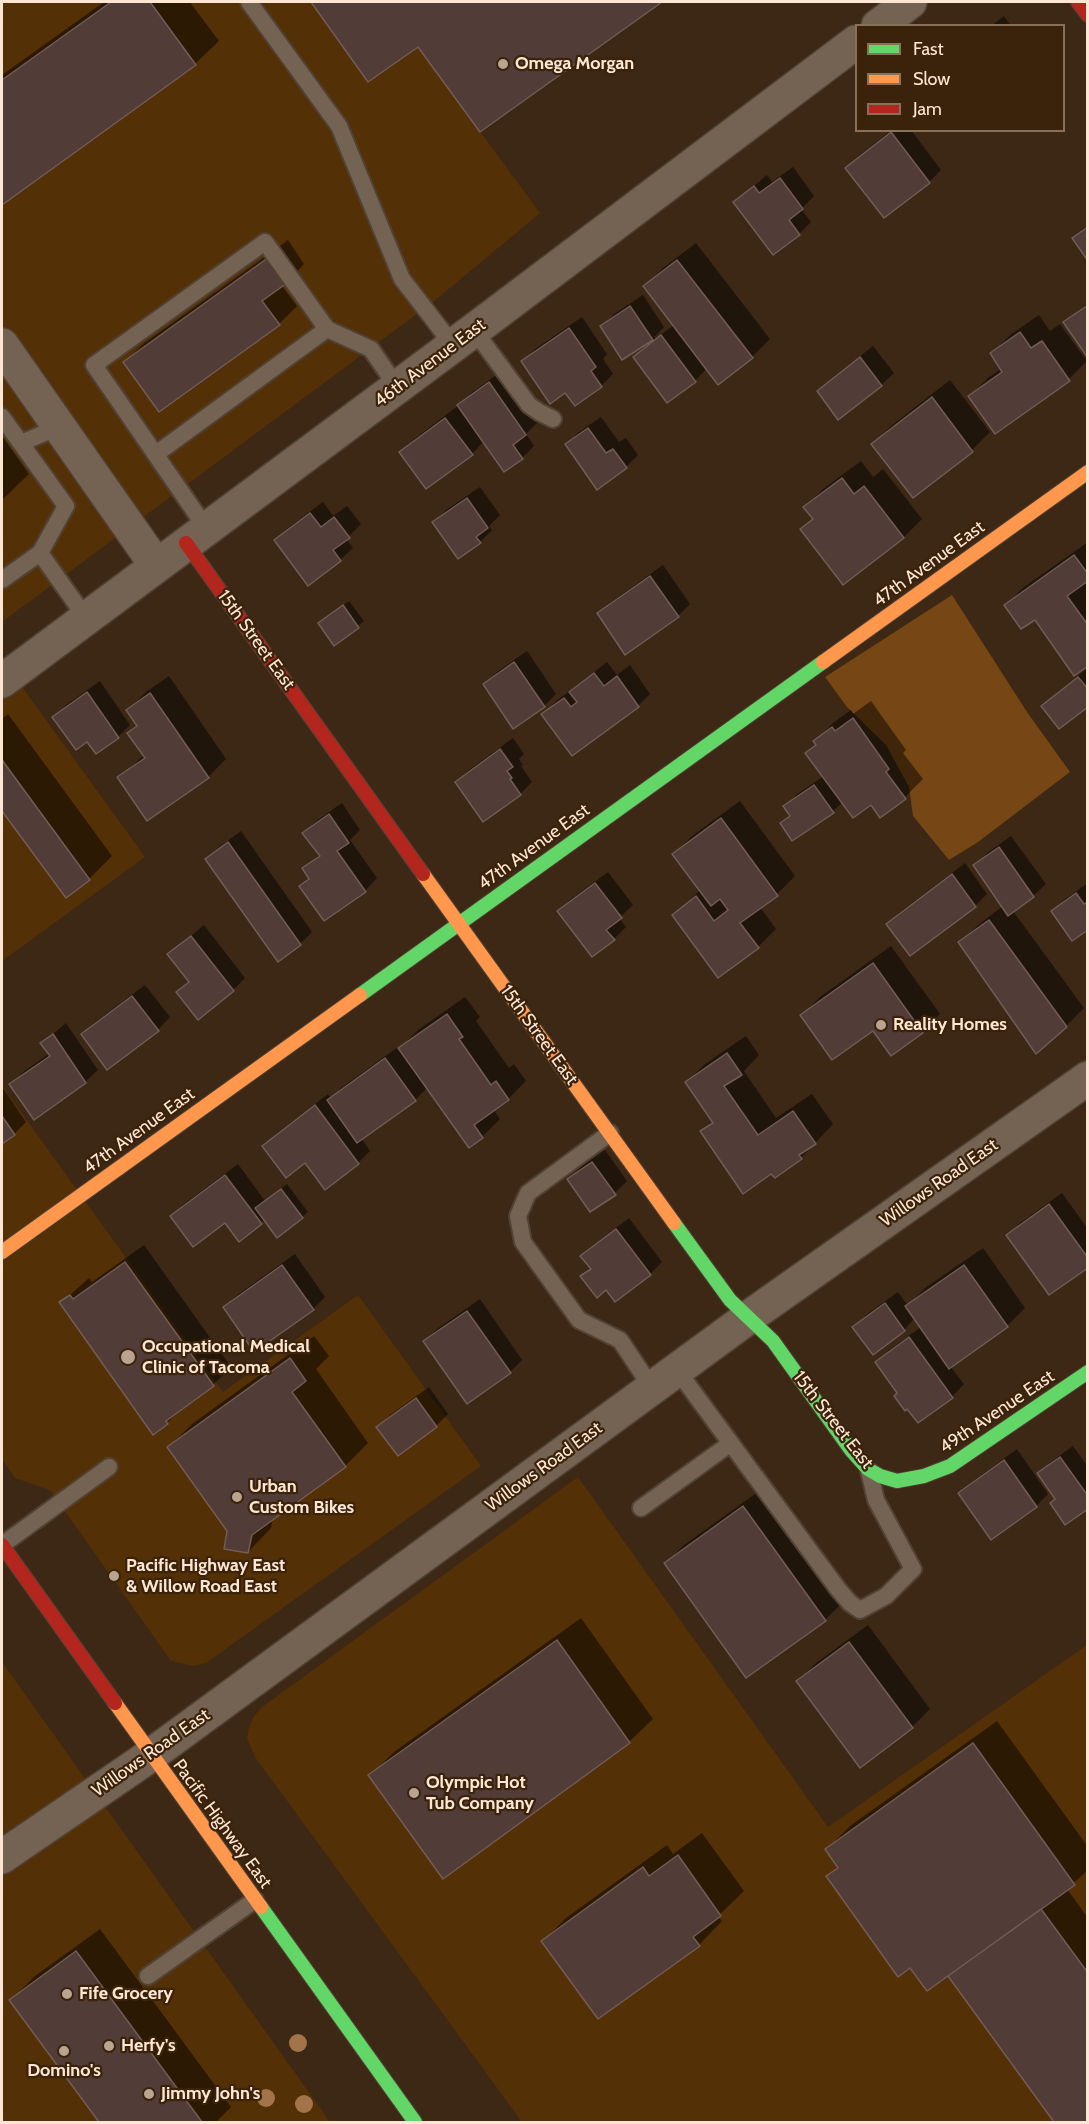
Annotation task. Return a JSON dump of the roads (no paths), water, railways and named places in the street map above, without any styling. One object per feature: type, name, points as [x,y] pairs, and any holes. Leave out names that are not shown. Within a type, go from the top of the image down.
[{"type":"street","points":[[881,24],[910,2]]},
{"type":"street","points":[[1078,2],[1088,15]]},
{"type":"street","name":"46th Avenue East","points":[[2,681],[464,338],[855,43]]},
{"type":"street","points":[[2,345],[156,566]]},
{"type":"street","name":"47th Avenue East","points":[[2,1252],[1088,472]]},
{"type":"street","name":"15th Street East","points":[[196,536],[459,923],[730,1300],[765,1332],[780,1350],[851,1450],[868,1469],[880,1476],[897,1481],[924,1476]]},
{"type":"street","name":"Willows Road East","points":[[2,1857],[151,1755],[749,1317],[1088,1078]]},
{"type":"street","name":"49th Avenue East","points":[[924,1476],[961,1461],[1088,1372]]},
{"type":"street","name":"Pacific Highway East","points":[[2,1545],[415,2122]]},
{"type":"lane","points":[[249,2],[339,126],[402,279],[529,405],[553,419]]},
{"type":"lane","points":[[196,536],[156,454],[94,365],[265,242],[327,329],[370,349],[397,387]]},
{"type":"lane","points":[[156,454],[327,329]]},
{"type":"lane","points":[[2,417],[66,506],[40,553],[2,580]]},
{"type":"lane","points":[[21,443],[59,427]]},
{"type":"lane","points":[[40,553],[86,618]]},
{"type":"lane","points":[[610,1133],[528,1193],[518,1216],[523,1242],[579,1320],[620,1340],[665,1379],[731,1443],[838,1589],[850,1603],[860,1610],[886,1596],[913,1569],[876,1500],[868,1469]]},
{"type":"lane","points":[[641,1508],[731,1443]]},
{"type":"lane","points":[[2,1545],[109,1467]]},
{"type":"lane","points":[[148,1976],[255,1900]]},
{"type":"place","name":"Omega Morgan","points":[[503,64]]},
{"type":"place","name":"Reality Homes","points":[[881,1025]]},
{"type":"place","name":"Occupational Medical Clinic of Tacoma","points":[[128,1357]]},
{"type":"place","name":"Urban Custom Bikes","points":[[237,1497]]},
{"type":"place","name":"Pacific Highway East & Willow Road East","points":[[114,1576]]},
{"type":"place","name":"Olympic Hot Tub Company","points":[[414,1793]]},
{"type":"place","name":"Fife Grocery","points":[[67,1994]]},
{"type":"place","name":"Herfy's","points":[[109,2046]]},
{"type":"place","name":"Domino's","points":[[64,2051]]},
{"type":"place","name":"Jimmy John's","points":[[149,2094]]}]
